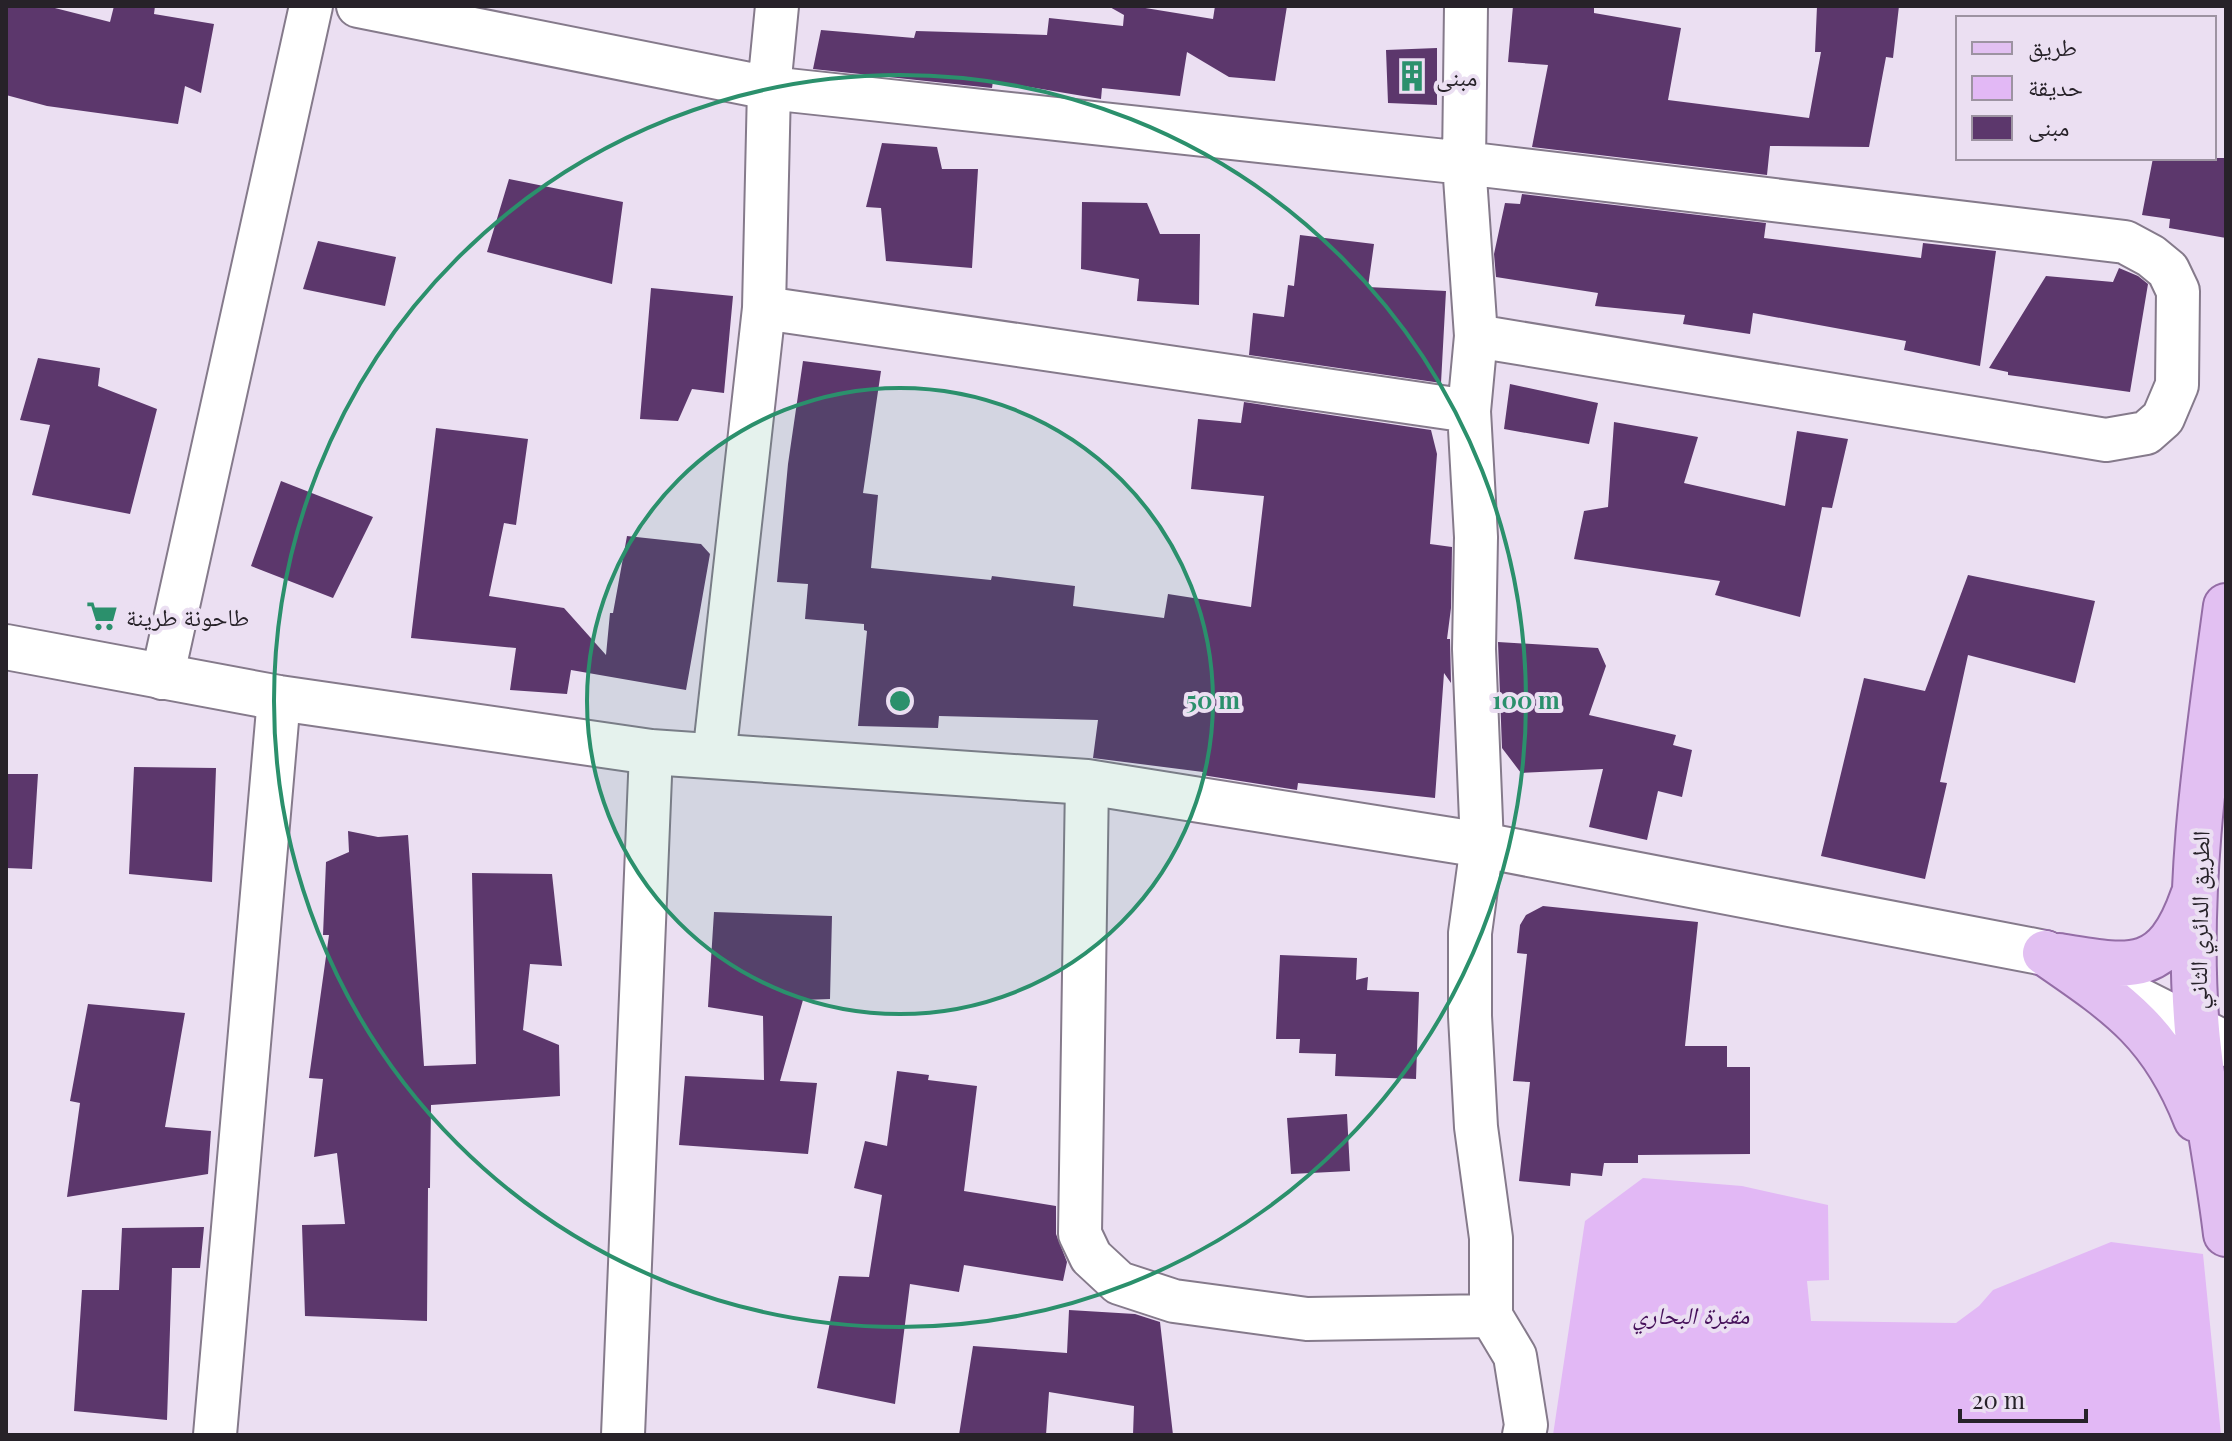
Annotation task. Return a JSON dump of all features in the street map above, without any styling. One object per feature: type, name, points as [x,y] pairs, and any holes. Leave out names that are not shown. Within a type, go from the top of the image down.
[{"type":"main road","name":"الطريق الدائري الثاني","points":[[2226,606],[2204,773],[2194,893],[2211,1037],[2226,1234]]},
{"type":"main road","points":[[2045,953],[2113,965],[2140,963],[2165,947],[2183,924],[2194,893]]},
{"type":"main road","points":[[2045,953],[2099,990],[2134,1019],[2162,1050],[2182,1083],[2220,1180]]},
{"type":"street","points":[[162,678],[311,6]]},
{"type":"street","points":[[358,6],[769,88],[1464,163],[2125,242],[2151,256],[2168,270],[2178,291],[2177,385],[2163,418],[2146,433],[2106,440],[1476,336]]},
{"type":"street","points":[[714,757],[764,308],[769,88],[777,6]]},
{"type":"street","points":[[1466,6],[1464,163],[1476,336],[1469,411],[1476,537],[1474,649],[1482,845],[1470,933],[1470,1016],[1476,1127],[1491,1238],[1491,1316],[1515,1356],[1526,1425],[1524,1435]]},
{"type":"street","points":[[764,308],[1469,411]]},
{"type":"street","points":[[6,647],[279,698],[651,752],[1087,782],[1482,845],[2045,953],[2211,1037]]},
{"type":"street","points":[[215,1435],[279,698]]},
{"type":"street","points":[[623,1435],[651,752]]},
{"type":"street","points":[[1087,782],[1080,1234],[1091,1257],[1119,1283],[1174,1301],[1307,1319],[1491,1316]]},
{"type":"green space","name":"مقبرة البحاري","points":[[1643,1178],[1742,1186],[1828,1205],[1829,1280],[1807,1281],[1811,1321],[1956,1323],[1979,1306],[1993,1290],[2111,1242],[2203,1254],[2221,1435],[1553,1435],[1585,1221]]},
{"type":"building","points":[[6,6],[47,6],[110,22],[114,6],[155,6],[154,14],[214,24],[201,93],[185,86],[178,124],[47,106],[6,95]]},
{"type":"building","points":[[1108,6],[1133,6],[1213,19],[1215,6],[1287,6],[1275,81],[1229,77],[1187,52],[1180,96],[1102,88],[1101,99],[993,81],[992,88],[813,69],[821,30],[914,38],[916,31],[1047,35],[1049,18],[1123,26],[1124,15]]},
{"type":"building","points":[[1513,6],[1594,8],[1594,13],[1681,28],[1668,100],[1809,118],[1821,52],[1815,52],[1817,6],[1899,6],[1893,58],[1886,57],[1869,147],[1770,146],[1767,175],[1532,147],[1548,65],[1508,62]]},
{"type":"building","name":"مبنى","points":[[1437,48],[1437,105],[1388,103],[1386,50]]},
{"type":"building","points":[[882,143],[937,147],[942,169],[978,169],[972,268],[886,261],[881,208],[866,207]]},
{"type":"building","points":[[2226,158],[2226,238],[2169,228],[2170,219],[2142,215],[2153,160]]},
{"type":"building","points":[[509,179],[623,202],[612,284],[487,252]]},
{"type":"building","points":[[1522,194],[1766,223],[1764,238],[1921,258],[1923,243],[1996,251],[1980,366],[1904,350],[1906,341],[1753,313],[1750,334],[1683,324],[1685,315],[1595,306],[1598,293],[1496,277],[1494,254],[1505,203],[1520,204]]},
{"type":"building","points":[[1082,202],[1147,203],[1160,234],[1200,234],[1199,305],[1137,301],[1139,279],[1081,269]]},
{"type":"building","points":[[1300,235],[1374,244],[1368,287],[1446,291],[1441,383],[1249,355],[1253,313],[1284,317],[1288,285],[1294,286]]},
{"type":"building","points":[[318,241],[396,257],[385,306],[303,289]]},
{"type":"building","points":[[2119,268],[2148,284],[2130,392],[2008,375],[2008,372],[1989,368],[2046,276],[2113,282]]},
{"type":"building","points":[[651,288],[733,296],[724,393],[692,389],[678,421],[640,419]]},
{"type":"building","points":[[38,358],[100,368],[98,386],[157,409],[130,514],[32,495],[50,425],[20,420]]},
{"type":"building","points":[[803,361],[881,371],[863,493],[878,495],[871,568],[991,580],[992,576],[1075,586],[1073,606],[1164,618],[1168,594],[1251,607],[1264,496],[1191,489],[1198,419],[1241,423],[1244,402],[1431,430],[1437,454],[1430,544],[1452,547],[1447,639],[1450,639],[1451,683],[1444,673],[1435,798],[1298,783],[1297,790],[1202,775],[1203,772],[1093,758],[1098,720],[939,716],[938,728],[858,726],[867,631],[864,624],[805,619],[808,584],[777,582],[788,464]]},
{"type":"building","points":[[1510,384],[1598,403],[1589,444],[1504,429]]},
{"type":"building","points":[[1614,422],[1698,437],[1684,483],[1785,506],[1797,431],[1848,439],[1832,508],[1822,507],[1800,617],[1715,595],[1720,581],[1574,559],[1584,511],[1608,507]]},
{"type":"building","points":[[436,428],[528,439],[516,525],[504,523],[489,596],[564,608],[606,655],[610,613],[613,613],[627,536],[701,544],[710,554],[686,690],[571,670],[567,694],[510,690],[516,648],[411,638]]},
{"type":"building","points":[[281,481],[373,517],[333,598],[251,566]]},
{"type":"building","points":[[1968,575],[2095,601],[2075,683],[1968,655],[1940,782],[1947,783],[1925,879],[1821,856],[1864,678],[1925,691]]},
{"type":"building","points":[[1498,642],[1598,648],[1606,666],[1589,715],[1676,735],[1673,745],[1692,750],[1682,797],[1658,791],[1647,840],[1589,827],[1603,769],[1521,773],[1502,748]]},
{"type":"building","points":[[134,767],[216,768],[212,882],[129,874]]},
{"type":"building","points":[[6,774],[38,774],[32,869],[6,868]]},
{"type":"building","points":[[348,831],[378,837],[408,835],[424,1066],[476,1064],[472,873],[552,874],[562,966],[530,964],[523,1030],[559,1045],[560,1096],[431,1105],[427,1321],[305,1316],[302,1225],[345,1224],[337,1153],[314,1157],[323,1079],[309,1078],[329,935],[323,935],[326,862],[349,852]]},
{"type":"building","points":[[1543,906],[1698,922],[1685,1046],[1727,1046],[1727,1067],[1750,1067],[1750,1154],[1638,1155],[1638,1163],[1604,1163],[1602,1176],[1571,1173],[1570,1186],[1519,1181],[1530,1082],[1513,1081],[1527,954],[1517,953],[1520,925],[1526,915]]},
{"type":"building","points":[[714,912],[832,916],[830,999],[803,1000],[780,1081],[817,1083],[808,1154],[679,1145],[685,1076],[764,1080],[763,1016],[708,1007]]},
{"type":"building","points":[[1280,955],[1357,958],[1356,980],[1368,977],[1367,990],[1419,992],[1416,1079],[1335,1076],[1336,1054],[1299,1053],[1300,1039],[1276,1039]]},
{"type":"building","points":[[88,1004],[185,1013],[165,1127],[211,1131],[208,1174],[67,1197],[80,1103],[70,1101]]},
{"type":"building","points":[[897,1071],[929,1075],[928,1080],[977,1086],[964,1191],[1056,1206],[1056,1234],[1067,1262],[1063,1281],[964,1265],[959,1292],[910,1284],[895,1404],[817,1388],[839,1276],[869,1277],[882,1195],[854,1188],[865,1141],[887,1146]]},
{"type":"building","points":[[1347,1114],[1350,1171],[1291,1174],[1287,1118]]},
{"type":"building","points":[[204,1227],[200,1268],[172,1268],[167,1420],[74,1411],[82,1290],[119,1290],[122,1228]]},
{"type":"building","points":[[1069,1310],[1135,1314],[1160,1322],[1173,1435],[1133,1435],[1134,1406],[1049,1392],[1046,1435],[959,1435],[973,1346],[1067,1353]]},
{"type":"place","name":"مبنى","points":[[1412,76]]},
{"type":"place","name":"طاحونة طرينة","points":[[102,616]]}]
